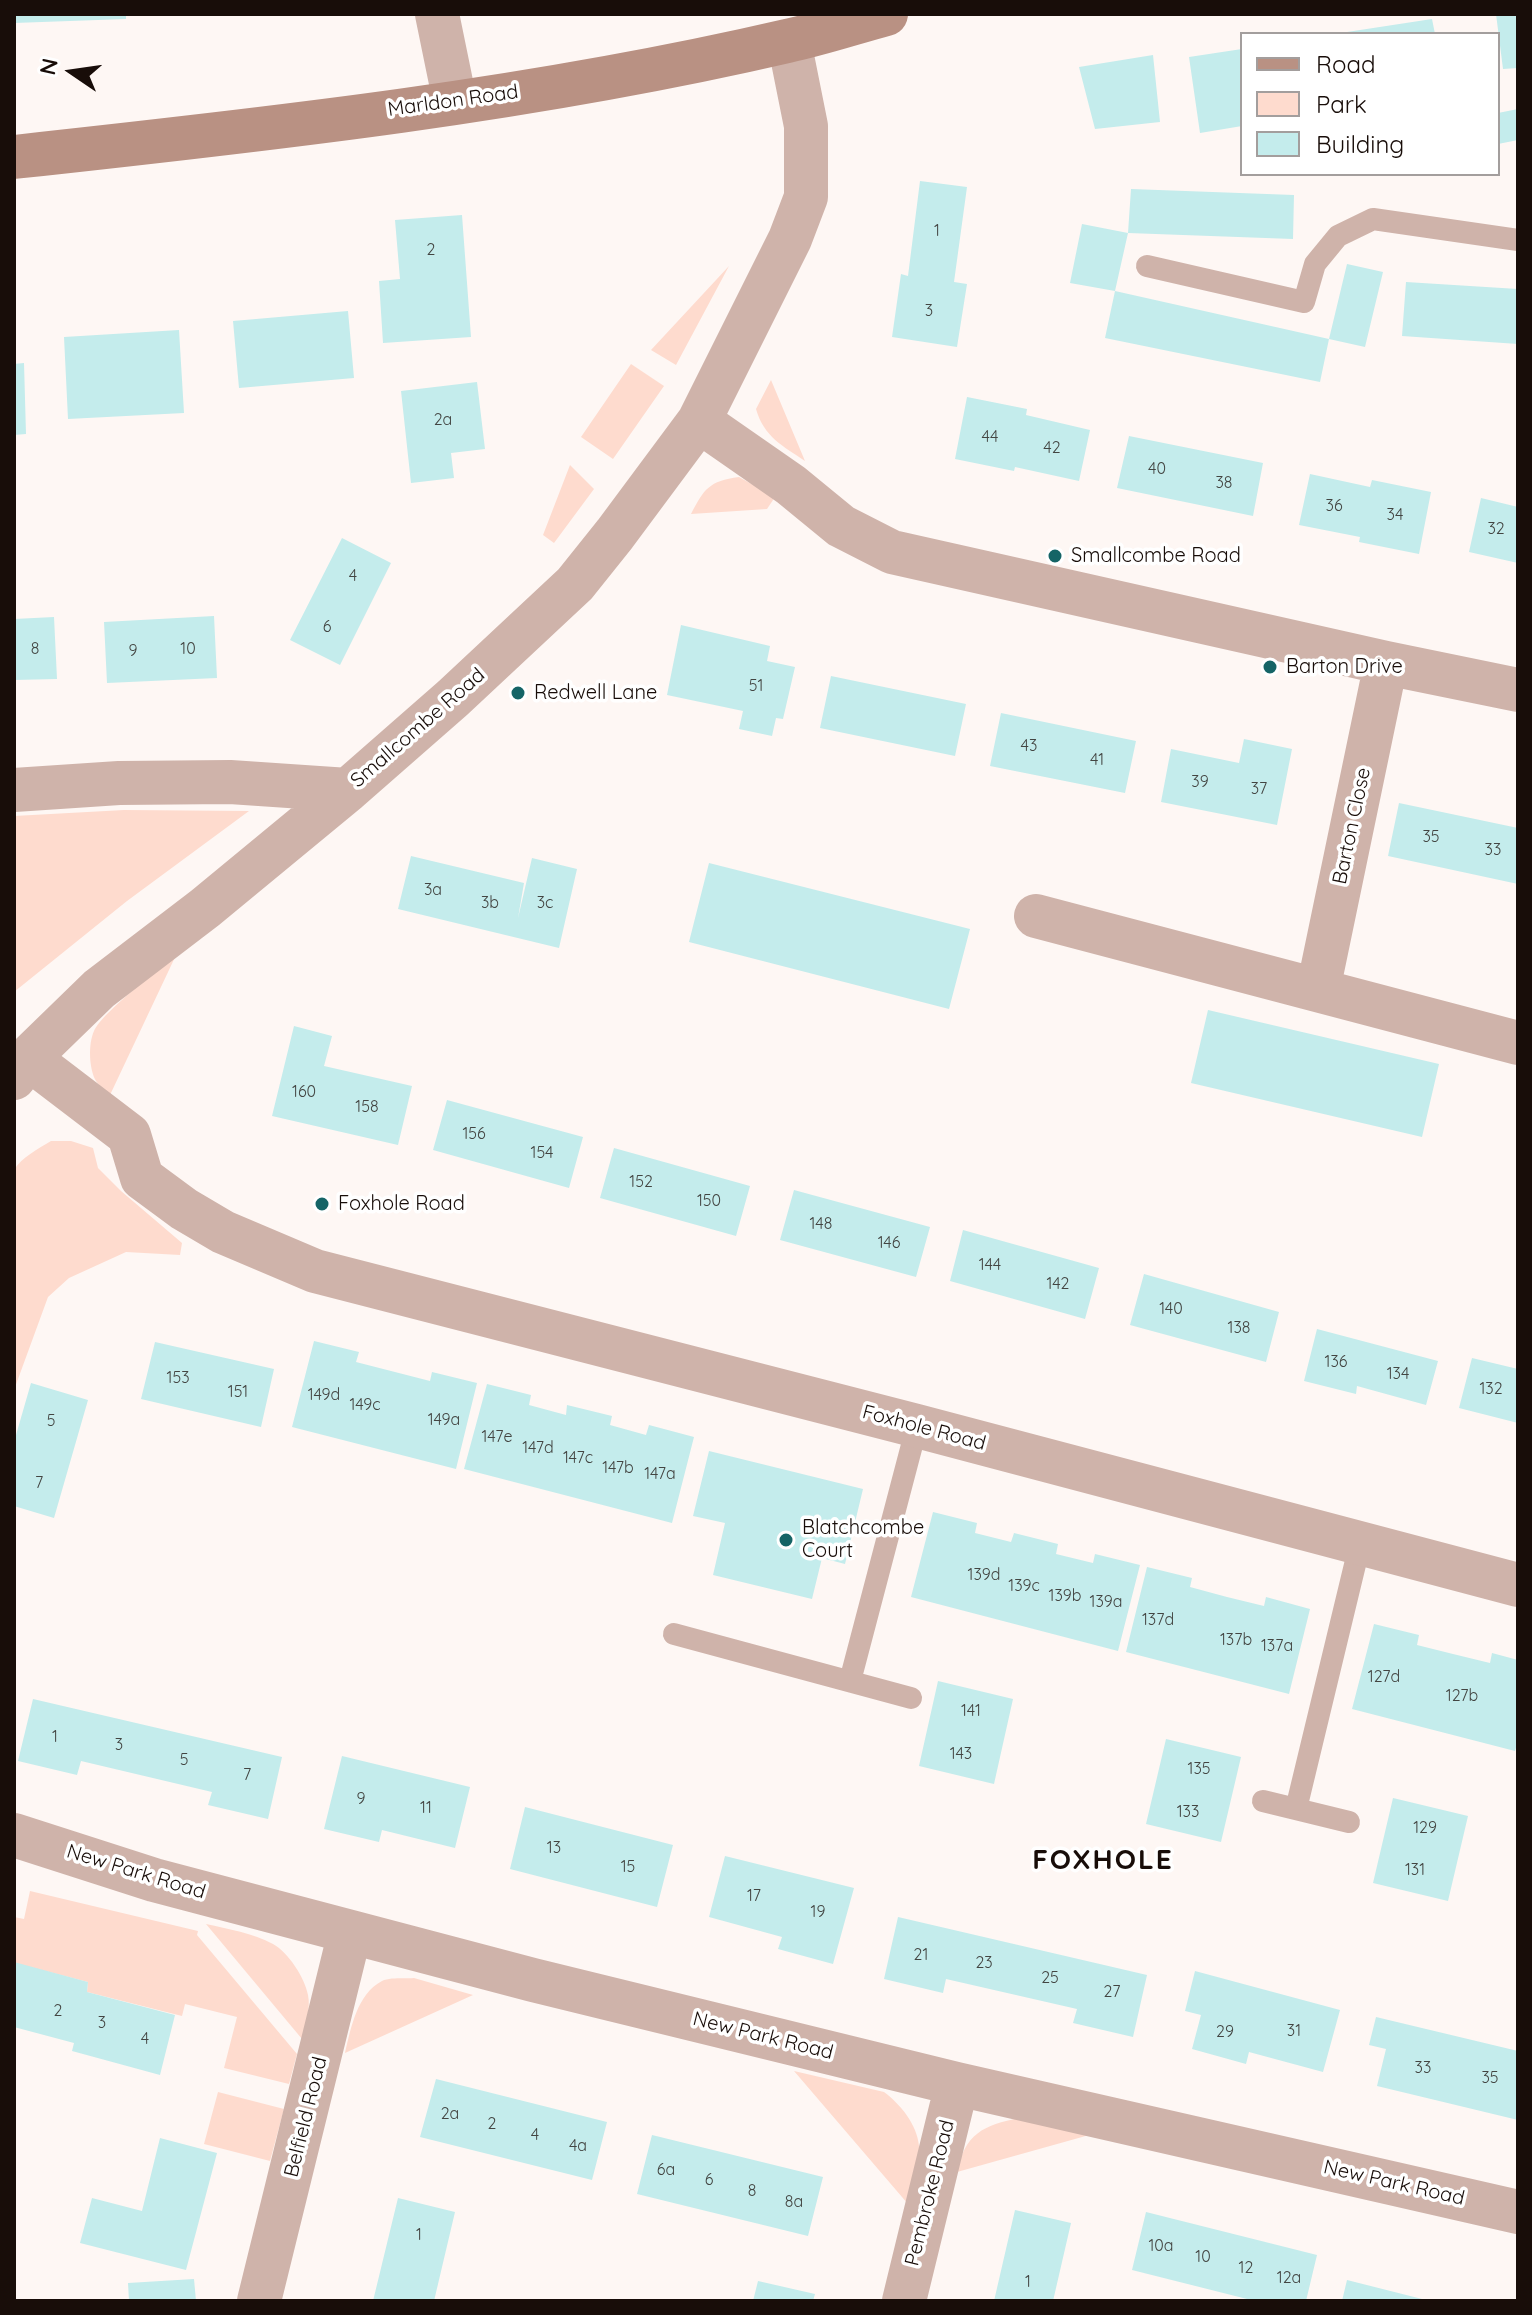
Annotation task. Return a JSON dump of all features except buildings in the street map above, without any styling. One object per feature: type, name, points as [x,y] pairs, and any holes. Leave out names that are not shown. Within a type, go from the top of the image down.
[{"type":"main road","name":"Marldon Road","points":[[14,157],[174,140],[622,76],[789,41],[886,14]]},
{"type":"street","points":[[437,14],[455,102]]},
{"type":"street","name":"Smallcombe Road","points":[[21,1068],[99,989],[182,926],[348,790],[453,698],[575,584],[699,421],[790,239],[806,197],[806,126],[789,41]]},
{"type":"street","points":[[699,421],[791,485],[841,526],[892,552],[1518,690]]},
{"type":"street","name":"Barton Close","points":[[1318,990],[1386,663]]},
{"type":"street","points":[[14,790],[119,783],[230,782],[348,790]]},
{"type":"street","points":[[1036,916],[1518,1043]]},
{"type":"street","name":"Foxhole Road","points":[[21,1068],[129,1135],[142,1178],[184,1209],[223,1232],[315,1271],[1518,1585]]},
{"type":"street","name":"New Park Road","points":[[14,1835],[154,1880],[533,1980],[957,2084],[1518,2212]]},
{"type":"street","name":"Belfield Road","points":[[259,2301],[350,1932]]},
{"type":"street","name":"Pembroke Road","points":[[904,2301],[957,2084]]},
{"type":"lane","points":[[1147,266],[1304,302],[1315,264],[1322,254],[1338,236],[1373,219],[1518,240]]},
{"type":"lane","points":[[850,1681],[917,1426]]},
{"type":"lane","points":[[1296,1809],[1360,1544]]},
{"type":"lane","points":[[674,1634],[911,1698]]},
{"type":"lane","points":[[1263,1801],[1349,1822]]},
{"type":"green space","points":[[729,266],[676,365],[651,350]]},
{"type":"green space","points":[[631,364],[664,386],[613,459],[581,437]]},
{"type":"green space","points":[[771,380],[805,461],[775,440],[760,419],[756,409]]},
{"type":"green space","points":[[570,465],[594,489],[554,543],[543,535]]},
{"type":"green space","points":[[739,477],[775,497],[767,509],[691,514],[700,498],[714,484]]},
{"type":"green space","points":[[124,810],[249,811],[127,901],[14,992],[14,816]]},
{"type":"green space","points":[[177,953],[110,1095],[97,1083],[92,1070],[90,1049],[94,1031],[119,1002]]},
{"type":"green space","points":[[51,1141],[71,1141],[93,1148],[98,1168],[182,1243],[180,1255],[126,1252],[69,1278],[48,1297],[14,1390],[14,1170],[26,1157]]},
{"type":"green space","points":[[30,1891],[198,1931],[197,1935],[297,2054],[289,2084],[224,2068],[237,2017],[185,2004],[182,2016],[87,1992],[88,1982],[14,1963],[14,1917],[24,1919]]},
{"type":"green space","points":[[206,1924],[265,1940],[290,1959],[303,1981],[309,2000],[302,2039]]},
{"type":"green space","points":[[414,1978],[473,1995],[345,2053],[356,2012],[373,1987],[385,1980]]},
{"type":"green space","points":[[794,2071],[884,2092],[902,2109],[915,2130],[919,2146],[908,2204]]},
{"type":"green space","points":[[218,2092],[284,2109],[270,2161],[204,2144]]},
{"type":"green space","points":[[1020,2118],[1100,2132],[957,2172],[965,2149],[978,2133],[996,2124]]},
{"type":"place","name":"Smallcombe Road","points":[[1055,556]]},
{"type":"place","name":"Barton Drive","points":[[1270,667]]},
{"type":"place","name":"Redwell Lane","points":[[518,693]]},
{"type":"place","name":"Foxhole Road","points":[[322,1204]]},
{"type":"place","name":"Blatchcombe Court","points":[[786,1540]]},
{"type":"district","name":"FOXHOLE","points":[[1103,1861]]}]
